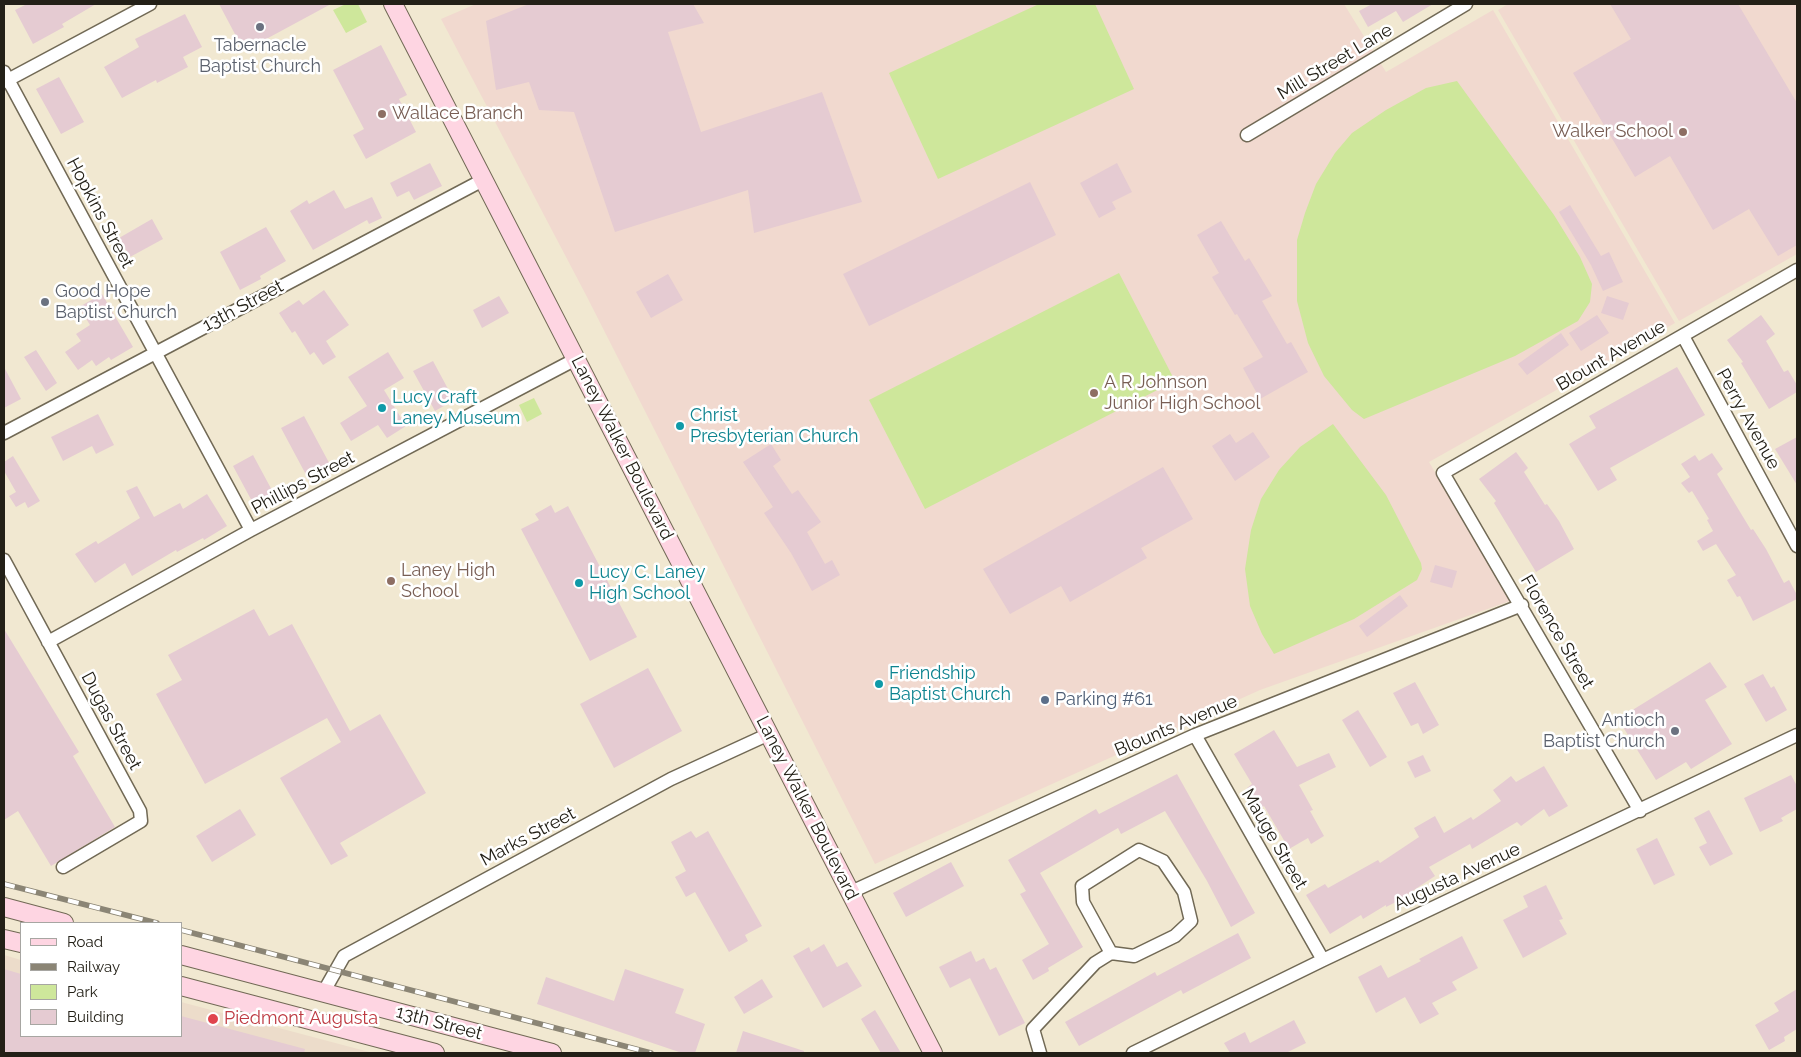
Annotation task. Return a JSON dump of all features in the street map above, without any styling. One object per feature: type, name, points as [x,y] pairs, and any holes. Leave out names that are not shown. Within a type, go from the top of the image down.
[{"type":"main road","name":"Laney Walker Boulevard","points":[[393,4],[933,1053]]},
{"type":"main road","points":[[4,907],[60,922]]},
{"type":"main road","points":[[4,939],[20,944]]},
{"type":"main road","name":"13th Street","points":[[182,955],[552,1053]]},
{"type":"main road","points":[[182,986],[434,1053]]},
{"type":"street","points":[[5,78],[150,4]]},
{"type":"street","name":"Mill Street Lane","points":[[1247,135],[1466,4]]},
{"type":"street","name":"Hopkins Street","points":[[5,78],[251,530]]},
{"type":"street","name":"13th Street","points":[[4,433],[483,180]]},
{"type":"street","name":"Blount Avenue","points":[[1443,472],[1797,270]]},
{"type":"street","name":"Perry Avenue","points":[[1683,336],[1797,546]]},
{"type":"street","name":"Phillips Street","points":[[48,642],[251,530],[576,359]]},
{"type":"street","name":"Florence Street","points":[[1443,472],[1640,811]]},
{"type":"street","name":"Dugas Street","points":[[4,560],[140,811],[141,821],[63,868]]},
{"type":"street","name":"Blounts Avenue","points":[[851,892],[1195,735],[1522,605]]},
{"type":"street","name":"Marks Street","points":[[323,993],[344,956],[671,779],[769,734]]},
{"type":"street","name":"Mauge Street","points":[[1195,735],[1323,960]]},
{"type":"street","name":"Augusta Avenue","points":[[1133,1053],[1323,960],[1797,735]]},
{"type":"street","points":[[1040,1053],[1033,1029],[1095,963],[1111,953],[1134,956],[1175,936],[1191,921],[1184,892],[1163,861],[1139,850],[1082,886],[1082,902],[1111,953]]},
{"type":"shaded area","name":"A R Johnson Junior High School","points":[[476,4],[1344,4],[1386,72],[1493,10],[1675,323],[1429,462],[1510,601],[1260,690],[875,864],[586,295],[441,19]]},
{"type":"shaded area","name":"Walker School","points":[[1508,4],[1797,4],[1797,254],[1679,321],[1498,10]]},
{"type":"shaded area","name":"Piedmont Augusta","points":[[4,955],[20,960],[20,1037],[182,1037],[182,1002],[373,1053],[4,1053]]},
{"type":"green space","points":[[346,4],[358,4],[367,22],[346,33],[333,10]]},
{"type":"green space","points":[[1039,4],[1095,4],[1134,89],[938,179],[889,73]]},
{"type":"green space","points":[[1457,81],[1554,215],[1580,257],[1592,284],[1590,302],[1578,321],[1515,356],[1364,419],[1352,410],[1324,376],[1308,343],[1297,301],[1297,240],[1316,184],[1335,153],[1352,133],[1386,110],[1426,88]]},
{"type":"green space","points":[[1119,273],[1175,381],[925,509],[869,400]]},
{"type":"green space","points":[[534,398],[542,414],[527,422],[519,405]]},
{"type":"green space","points":[[1333,424],[1386,495],[1421,563],[1422,569],[1417,580],[1354,619],[1274,654],[1262,634],[1250,606],[1245,569],[1251,530],[1261,499],[1279,470],[1300,447]]},
{"type":"building","points":[[27,4],[96,4],[62,24],[64,27],[33,44],[15,10]]},
{"type":"building","name":"Tabernacle Baptist Church","points":[[219,4],[331,4],[244,51]]},
{"type":"building","points":[[529,4],[693,4],[704,23],[668,32],[701,132],[822,92],[862,202],[754,233],[748,190],[615,232],[574,112],[539,110],[529,82],[496,90],[486,21]]},
{"type":"building","points":[[1372,4],[1433,4],[1403,22],[1396,11],[1368,27],[1359,11]]},
{"type":"building","points":[[1610,4],[1738,4],[1797,103],[1797,245],[1778,256],[1749,209],[1713,230],[1670,156],[1635,177],[1573,73],[1631,39]]},
{"type":"building","points":[[185,14],[202,47],[183,57],[188,67],[157,83],[156,80],[122,98],[104,67],[139,47],[135,39]]},
{"type":"building","name":"Wallace Branch","points":[[381,45],[407,95],[399,99],[416,132],[366,159],[353,135],[364,129],[333,70]]},
{"type":"building","points":[[59,77],[84,122],[61,134],[36,89]]},
{"type":"building","points":[[430,163],[442,186],[414,200],[409,191],[397,197],[390,183]]},
{"type":"building","points":[[1117,163],[1132,192],[1112,202],[1116,209],[1099,218],[1080,183]]},
{"type":"building","points":[[1030,182],[1056,235],[869,326],[843,274]]},
{"type":"building","points":[[334,190],[345,209],[372,197],[382,218],[369,224],[367,220],[313,250],[290,211],[307,200],[309,204]]},
{"type":"building","points":[[1570,205],[1601,256],[1609,252],[1623,282],[1603,291],[1591,265],[1559,212]]},
{"type":"building","points":[[152,219],[163,239],[130,257],[119,238]]},
{"type":"building","points":[[1221,221],[1245,261],[1249,258],[1272,296],[1262,301],[1287,344],[1291,342],[1308,372],[1260,399],[1243,368],[1263,357],[1212,277],[1219,273],[1197,235]]},
{"type":"building","points":[[266,227],[286,261],[260,276],[261,279],[240,290],[220,252]]},
{"type":"building","points":[[668,274],[683,300],[651,318],[636,292]]},
{"type":"building","points":[[324,290],[349,325],[326,341],[336,357],[323,365],[314,352],[310,355],[295,331],[292,333],[279,313],[299,300],[303,305]]},
{"type":"building","points":[[102,294],[133,347],[111,360],[109,357],[96,366],[92,360],[78,370],[65,352],[81,341],[76,334],[90,325],[79,307]]},
{"type":"building","points":[[499,296],[509,313],[482,328],[473,310]]},
{"type":"building","points":[[1607,296],[1629,303],[1623,320],[1601,313]]},
{"type":"building","points":[[1597,315],[1609,333],[1581,351],[1569,333]]},
{"type":"building","points":[[1761,315],[1775,334],[1766,341],[1784,372],[1788,370],[1797,385],[1797,392],[1769,409],[1741,363],[1743,362],[1727,340]]},
{"type":"building","points":[[1561,333],[1569,345],[1527,375],[1518,364]]},
{"type":"building","points":[[36,350],[57,383],[46,391],[24,357]]},
{"type":"building","name":"Lucy Craft Laney Museum","points":[[388,352],[404,378],[384,390],[406,426],[387,438],[378,425],[351,441],[340,423],[367,406],[348,377]]},
{"type":"building","points":[[433,361],[454,400],[435,411],[413,371]]},
{"type":"building","points":[[4,367],[21,399],[4,408]]},
{"type":"building","points":[[1677,367],[1705,415],[1610,468],[1617,480],[1598,491],[1569,444],[1596,428],[1589,416]]},
{"type":"building","points":[[98,414],[114,445],[96,454],[92,446],[63,461],[51,437]]},
{"type":"building","points":[[304,416],[334,472],[311,484],[281,428]]},
{"type":"building","points":[[1253,432],[1270,457],[1235,481],[1212,446],[1230,434],[1236,443]]},
{"type":"building","points":[[1797,437],[1797,485],[1775,449]]},
{"type":"building","points":[[771,444],[781,460],[773,466],[792,494],[798,490],[821,522],[807,532],[825,564],[832,560],[840,575],[812,591],[791,553],[764,513],[773,507],[743,462]]},
{"type":"building","points":[[1516,452],[1528,468],[1524,472],[1545,505],[1547,504],[1559,521],[1574,549],[1536,572],[1494,503],[1496,501],[1479,479]]},
{"type":"building","points":[[1712,453],[1723,469],[1717,474],[1751,530],[1753,529],[1766,549],[1784,583],[1789,580],[1797,595],[1797,599],[1753,621],[1740,596],[1737,597],[1727,580],[1736,575],[1716,544],[1703,551],[1697,541],[1713,531],[1707,520],[1709,519],[1692,491],[1689,493],[1681,483],[1690,477],[1681,464],[1695,455],[1699,461]]},
{"type":"building","points":[[253,455],[274,494],[254,505],[233,466]]},
{"type":"building","points":[[13,456],[40,501],[28,508],[25,502],[16,507],[9,496],[16,492],[4,471],[4,462]]},
{"type":"building","points":[[1163,467],[1193,519],[1141,548],[1147,558],[1070,602],[1061,586],[1010,614],[983,569]]},
{"type":"building","points":[[137,486],[154,517],[180,503],[183,509],[207,494],[227,526],[204,540],[203,538],[177,552],[176,550],[132,576],[125,563],[95,583],[75,554],[96,541],[98,544],[140,518],[126,491]]},
{"type":"building","name":"Lucy C. Laney High School","points":[[551,505],[555,513],[568,506],[637,637],[590,661],[521,529],[539,520],[535,514]]},
{"type":"building","points":[[1435,565],[1457,571],[1452,588],[1430,582]]},
{"type":"building","points":[[1400,595],[1408,606],[1367,637],[1359,626]]},
{"type":"building","points":[[254,609],[269,636],[292,624],[350,731],[380,714],[426,793],[340,843],[348,856],[331,865],[280,778],[341,742],[327,718],[205,784],[156,694],[182,680],[168,655]]},
{"type":"building","points":[[4,629],[79,752],[73,756],[115,827],[51,866],[18,811],[4,820]]},
{"type":"building","name":"Antioch Baptist Church","points":[[1710,662],[1727,687],[1705,700],[1732,744],[1691,769],[1686,762],[1656,780],[1618,719]]},
{"type":"building","points":[[648,668],[682,731],[614,768],[580,704]]},
{"type":"building","points":[[1763,674],[1771,688],[1774,686],[1787,710],[1766,722],[1744,684]]},
{"type":"building","points":[[1415,682],[1439,725],[1423,734],[1418,723],[1411,726],[1393,693]]},
{"type":"building","points":[[1358,710],[1387,757],[1370,767],[1342,720]]},
{"type":"building","points":[[1274,730],[1297,767],[1329,753],[1336,767],[1299,785],[1313,810],[1310,811],[1324,836],[1311,844],[1308,838],[1289,849],[1264,806],[1261,808],[1247,788],[1252,784],[1234,754]]},
{"type":"building","points":[[1423,755],[1431,771],[1415,778],[1407,762]]},
{"type":"building","points":[[1544,766],[1568,806],[1549,817],[1544,809],[1521,826],[1517,822],[1472,849],[1470,844],[1429,867],[1435,876],[1396,902],[1386,907],[1386,905],[1363,919],[1361,915],[1330,934],[1306,895],[1325,884],[1328,888],[1378,860],[1380,863],[1419,837],[1414,828],[1435,816],[1444,833],[1471,817],[1473,820],[1501,801],[1493,790],[1511,776],[1516,782]]},
{"type":"building","points":[[1177,774],[1255,913],[1231,927],[1207,881],[1165,811],[1121,834],[1118,828],[1040,873],[1083,947],[1048,968],[1049,971],[1033,980],[1022,960],[1049,944],[1020,894],[1026,891],[1008,860],[1096,809],[1099,814]]},
{"type":"building","points":[[1791,775],[1797,786],[1797,809],[1781,818],[1783,821],[1760,832],[1744,798]]},
{"type":"building","points":[[240,809],[256,835],[212,862],[196,836]]},
{"type":"building","points":[[1709,810],[1733,854],[1710,866],[1699,847],[1707,843],[1694,818]]},
{"type":"building","points":[[691,831],[696,838],[708,831],[762,926],[745,935],[748,941],[729,952],[695,892],[686,897],[675,877],[686,871],[671,842]]},
{"type":"building","points":[[1657,838],[1675,875],[1654,885],[1636,849]]},
{"type":"building","points":[[951,862],[964,886],[906,917],[893,893]]},
{"type":"building","points":[[1546,885],[1563,919],[1559,920],[1567,934],[1523,958],[1503,920],[1528,907],[1523,896]]},
{"type":"building","points":[[1238,933],[1251,958],[1183,994],[1181,990],[1079,1046],[1065,1022],[1155,972],[1157,976]]},
{"type":"building","points":[[1462,936],[1478,968],[1452,982],[1457,990],[1432,1003],[1439,1014],[1420,1024],[1405,997],[1376,1013],[1358,977],[1381,965],[1388,978],[1421,961],[1419,959]]},
{"type":"building","points":[[824,944],[837,967],[847,962],[862,986],[823,1008],[793,956],[809,947],[811,952]]},
{"type":"building","points":[[971,951],[976,962],[984,958],[990,970],[996,967],[1025,1023],[999,1036],[970,978],[950,988],[939,967]]},
{"type":"building","name":"Piedmont Augusta","points":[[4,969],[20,974],[20,1037],[182,1037],[182,1016],[305,1049],[304,1053],[4,1053]]},
{"type":"building","points":[[625,969],[684,989],[675,1013],[705,1024],[695,1053],[682,1053],[537,1004],[546,977],[614,1001]]},
{"type":"building","points":[[762,979],[773,997],[744,1014],[734,997]]},
{"type":"building","points":[[1797,989],[1797,1029],[1784,1037],[1785,1041],[1769,1050],[1755,1025],[1779,1011],[1774,1003]]},
{"type":"building","points":[[875,1010],[901,1053],[881,1053],[861,1019]]},
{"type":"building","points":[[1294,1020],[1306,1043],[1286,1053],[1230,1053],[1224,1043],[1245,1032],[1250,1043]]},
{"type":"building","points":[[743,1031],[804,1051],[804,1053],[736,1053]]},
{"type":"railway","points":[[4,884],[153,922]]},
{"type":"railway","points":[[182,930],[651,1053]]},
{"type":"place","name":"Tabernacle Baptist Church","points":[[260,27]]},
{"type":"place","name":"Wallace Branch","points":[[382,114]]},
{"type":"place","name":"Walker School","points":[[1683,132]]},
{"type":"place","name":"Good Hope Baptist Church","points":[[45,302]]},
{"type":"place","name":"A R Johnson Junior High School","points":[[1094,393]]},
{"type":"place","name":"Lucy Craft Laney Museum","points":[[382,408]]},
{"type":"place","name":"Christ Presbyterian Church","points":[[680,426]]},
{"type":"place","name":"Laney High School","points":[[391,581]]},
{"type":"place","name":"Lucy C. Laney High School","points":[[579,583]]},
{"type":"place","name":"Friendship Baptist Church","points":[[879,684]]},
{"type":"place","name":"Parking #61","points":[[1045,700]]},
{"type":"place","name":"Antioch Baptist Church","points":[[1675,731]]},
{"type":"place","name":"Piedmont Augusta","points":[[213,1019]]}]
